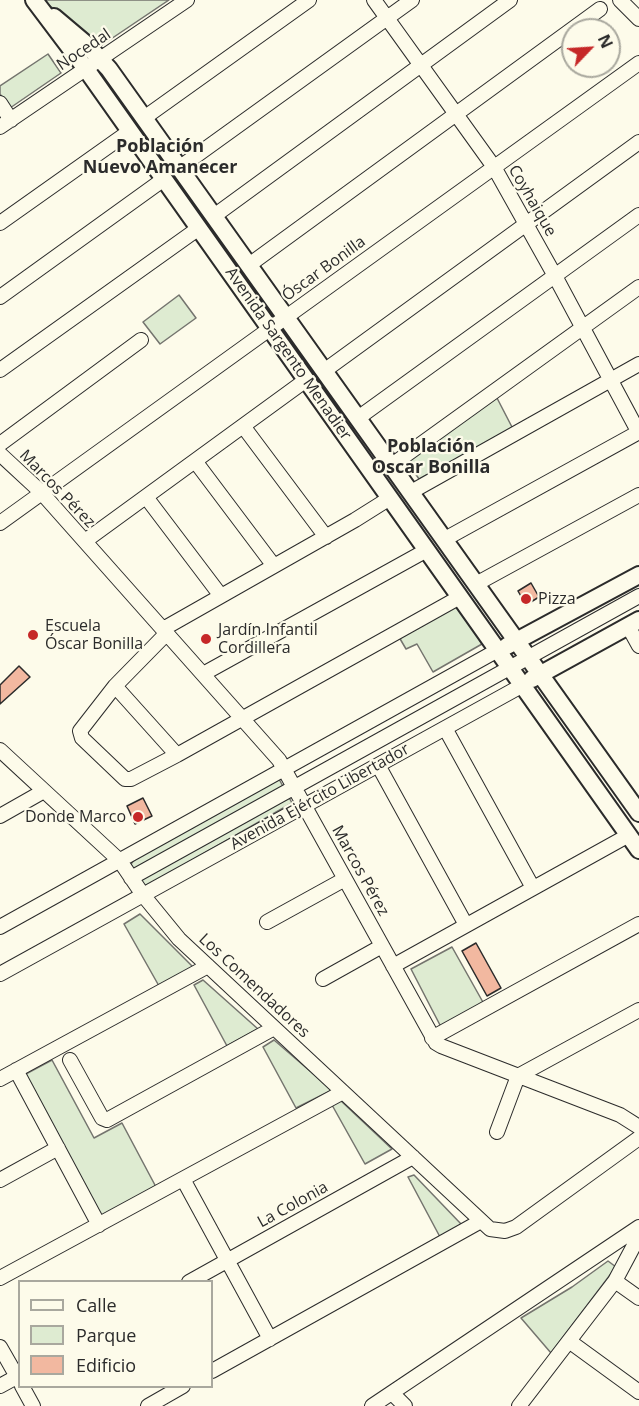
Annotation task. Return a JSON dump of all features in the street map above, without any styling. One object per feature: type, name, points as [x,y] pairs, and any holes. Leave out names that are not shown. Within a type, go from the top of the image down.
[{"type":"main road","name":"Avenida Sargento Menadier","points":[[37,3],[101,58],[639,813]]},
{"type":"main road","name":"Avenida Sargento Menadier","points":[[37,3],[639,850]]},
{"type":"main road","points":[[498,651],[639,575]]},
{"type":"main road","name":"Avenida Ejército Libertador","points":[[522,685],[634,623]]},
{"type":"street","name":"Nocedal","points":[[6,124],[187,0]]},
{"type":"street","points":[[144,118],[309,0]]},
{"type":"street","name":"Coyhaique","points":[[374,0],[494,167],[639,433]]},
{"type":"street","points":[[180,168],[412,0]]},
{"type":"street","points":[[214,216],[510,0]]},
{"type":"street","points":[[621,0],[639,20]]},
{"type":"street","points":[[249,265],[600,9]]},
{"type":"street","name":"Óscar Bonilla","points":[[0,523],[639,63]]},
{"type":"street","points":[[0,103],[6,124]]},
{"type":"street","points":[[0,224],[130,131]]},
{"type":"street","points":[[324,370],[639,142]]},
{"type":"street","points":[[0,297],[164,179]]},
{"type":"street","points":[[358,418],[639,215]]},
{"type":"street","points":[[0,370],[198,228]]},
{"type":"street","points":[[392,465],[639,286]]},
{"type":"street","points":[[0,444],[141,340]]},
{"type":"street","points":[[411,492],[639,364]]},
{"type":"street","points":[[85,541],[306,380]]},
{"type":"street","points":[[243,426],[326,537]]},
{"type":"street","points":[[445,539],[639,433]]},
{"type":"street","name":"Marcos Pérez","points":[[0,454],[41,492],[276,756],[432,1038]]},
{"type":"street","points":[[195,461],[274,566]]},
{"type":"street","points":[[477,584],[639,495]]},
{"type":"street","points":[[146,497],[221,596]]},
{"type":"street","points":[[390,498],[165,631],[115,686],[81,729],[80,734],[127,780],[460,597]]},
{"type":"street","points":[[203,674],[427,550]]},
{"type":"street","points":[[131,878],[639,596]]},
{"type":"street","points":[[634,623],[639,646]]},
{"type":"street","points":[[0,927],[498,651]]},
{"type":"street","name":"Avenida Ejército Libertador","points":[[0,974],[522,685]]},
{"type":"street","points":[[115,686],[177,754]]},
{"type":"street","points":[[445,728],[533,888]]},
{"type":"street","name":"Los Comendadores","points":[[0,750],[120,861],[143,895],[179,939],[490,1228],[505,1232],[516,1227],[639,1138]]},
{"type":"street","points":[[378,765],[466,925]]},
{"type":"street","points":[[0,816],[45,791]]},
{"type":"street","points":[[393,966],[629,836]]},
{"type":"street","points":[[267,922],[345,879]]},
{"type":"street","points":[[639,924],[432,1038],[441,1046],[620,1115],[639,1127]]},
{"type":"street","points":[[323,979],[382,946]]},
{"type":"street","points":[[0,1079],[208,966]]},
{"type":"street","points":[[497,1132],[518,1076],[639,1010]]},
{"type":"street","points":[[70,1060],[102,1118],[107,1120],[274,1028]]},
{"type":"street","points":[[16,1070],[99,1225]]},
{"type":"street","points":[[0,1278],[343,1092]]},
{"type":"street","points":[[0,1180],[58,1148]]},
{"type":"street","name":"La Colonia","points":[[191,1280],[413,1157]]},
{"type":"street","points":[[183,1179],[270,1339]]},
{"type":"street","points":[[213,1370],[482,1221]]},
{"type":"street","points":[[372,1406],[639,1227]]},
{"type":"street","points":[[519,1406],[615,1281],[639,1236]]},
{"type":"street","points":[[615,1281],[639,1298]]},
{"type":"street","points":[[569,1341],[639,1392]]},
{"type":"street","points":[[0,1347],[18,1377]]},
{"type":"street","points":[[0,1386],[18,1381]]},
{"type":"street","points":[[24,1388],[33,1406]]},
{"type":"street","points":[[148,1406],[180,1388]]},
{"type":"street","points":[[392,1393],[405,1406]]},
{"type":"green space","points":[[42,0],[169,0],[102,45]]},
{"type":"green space","points":[[48,54],[61,73],[10,108],[0,94],[0,86]]},
{"type":"green space","points":[[179,295],[196,318],[160,344],[143,322]]},
{"type":"green space","points":[[497,398],[513,429],[419,479],[407,461]]},
{"type":"green space","points":[[458,605],[482,644],[433,672],[417,644],[406,649],[399,637]]},
{"type":"green space","points":[[279,779],[292,803],[147,886],[142,884],[131,864],[135,859]]},
{"type":"green space","points":[[140,914],[193,967],[159,986],[124,924]]},
{"type":"green space","points":[[452,947],[484,1004],[441,1027],[411,969]]},
{"type":"green space","points":[[203,980],[258,1029],[227,1046],[194,985]]},
{"type":"green space","points":[[274,1040],[332,1090],[296,1108],[263,1047]]},
{"type":"green space","points":[[52,1060],[94,1138],[122,1123],[156,1187],[98,1219],[22,1076]]},
{"type":"green space","points":[[340,1100],[392,1149],[365,1164],[332,1105]]},
{"type":"green space","points":[[414,1175],[462,1225],[440,1237],[408,1177]]},
{"type":"green space","points":[[608,1261],[616,1267],[551,1353],[521,1318],[572,1287]]},
{"type":"building","points":[[531,583],[539,597],[526,605],[518,591]]},
{"type":"building","points":[[19,666],[30,677],[0,704],[0,685]]},
{"type":"building","points":[[143,798],[152,816],[135,824],[127,806]]},
{"type":"building","points":[[476,943],[501,988],[487,996],[462,951]]},
{"type":"place","name":"Pizza","points":[[526,599]]},
{"type":"place","name":"Escuela Óscar Bonilla","points":[[33,635]]},
{"type":"place","name":"Jardín Infantil Cordillera","points":[[206,639]]},
{"type":"place","name":"Donde Marco","points":[[138,817]]},
{"type":"district","name":"Población Nuevo Amanecer","points":[[160,157]]},
{"type":"district","name":"Población Oscar Bonilla","points":[[431,457]]}]
